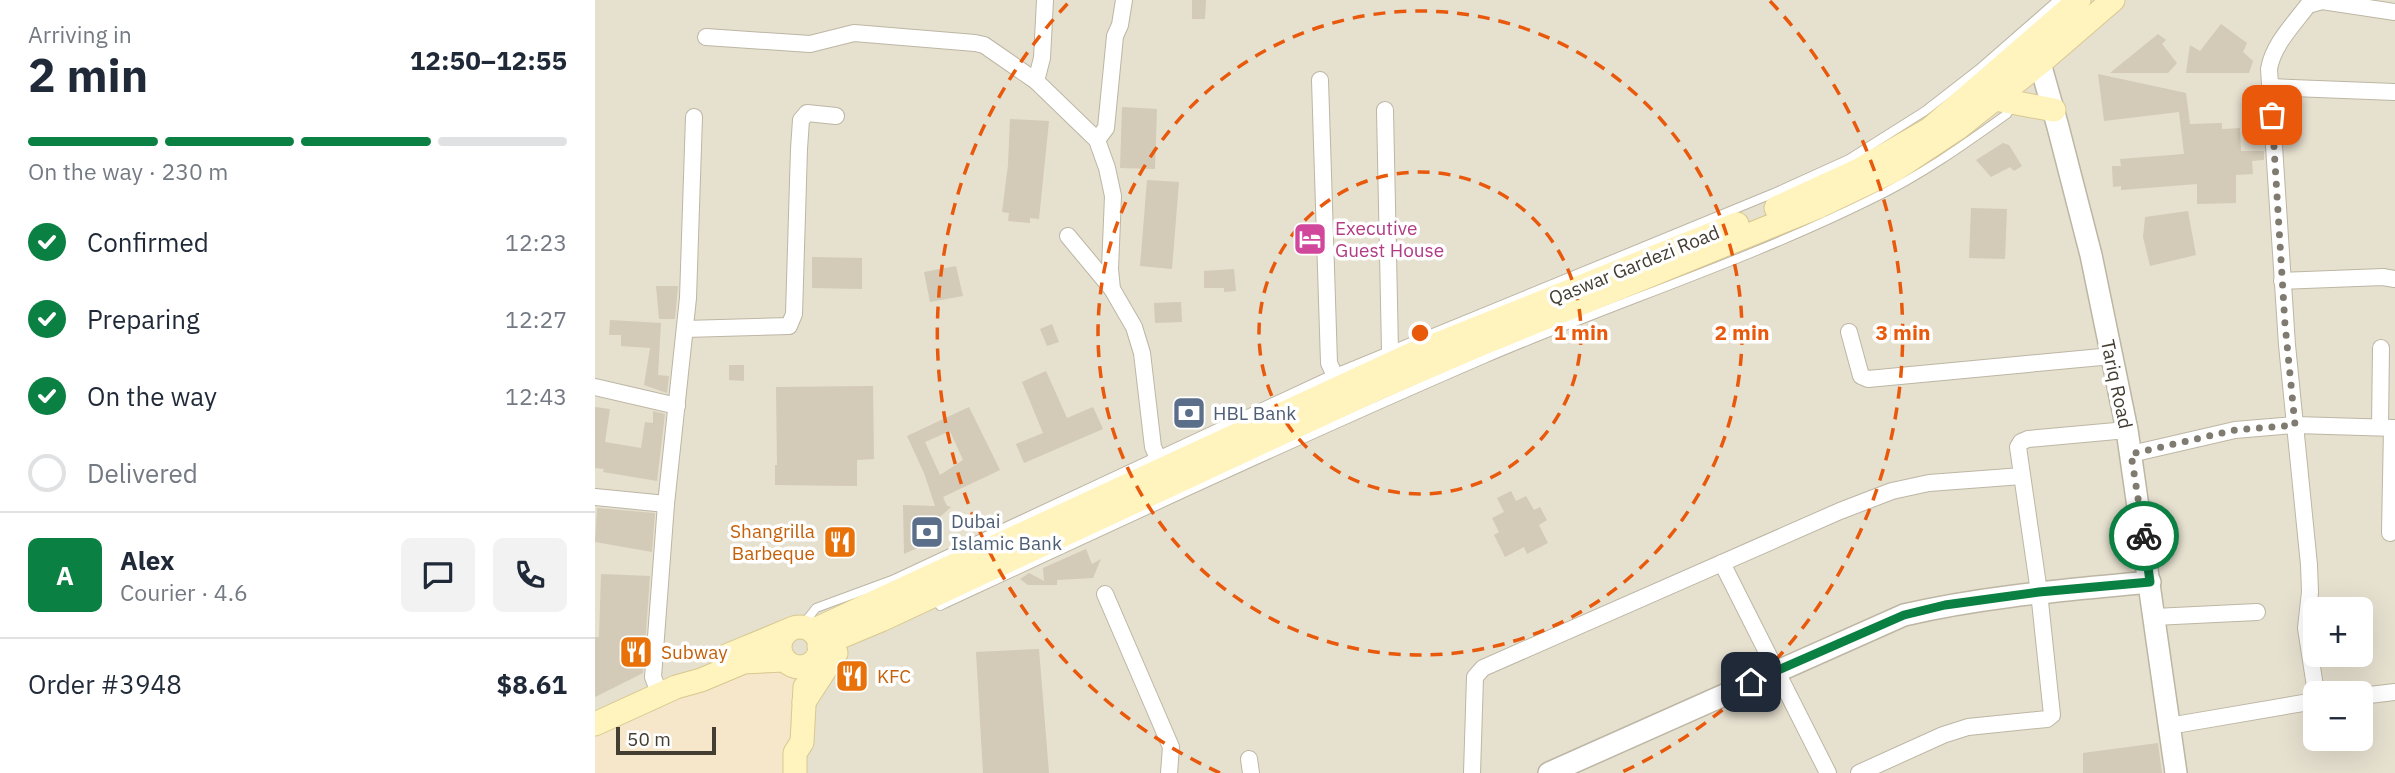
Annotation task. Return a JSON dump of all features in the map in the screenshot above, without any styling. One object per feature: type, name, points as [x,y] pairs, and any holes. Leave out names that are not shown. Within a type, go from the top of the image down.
[{"type":"main road","name":"Qaswar Gardezi Road","points":[[668,691],[695,669],[805,634],[1336,380],[1410,355],[1777,208],[1859,170],[1923,123],[2034,54],[2080,0]]},
{"type":"main road","points":[[804,702],[839,649],[881,620],[1376,398],[1797,216],[1893,171],[2003,101],[2034,54],[2073,43],[2110,9]]},
{"type":"main road","points":[[2003,101],[2054,110]]},
{"type":"main road","points":[[795,763],[802,741],[804,702],[794,664],[781,654],[781,641],[881,620]]},
{"type":"main road","points":[[794,664],[818,656],[805,634]]},
{"type":"main road","name":"Qaswar Gardezi Road","points":[[595,724],[668,691],[744,662],[794,664]]},
{"type":"main road","points":[[794,664],[789,743],[795,763]]},
{"type":"street","points":[[1036,81],[1042,58],[1045,0]]},
{"type":"street","points":[[1097,140],[1106,128],[1115,36],[1120,25],[1124,0]]},
{"type":"street","points":[[2314,681],[2306,628],[2310,592],[2309,565],[2283,281],[2269,69],[2271,57],[2308,5],[2322,1],[2395,12]]},
{"type":"street","points":[[706,37],[810,44],[854,33],[984,45],[1036,81],[1097,140],[1113,196],[1110,269],[1112,289]]},
{"type":"street","name":"Tariq Road","points":[[2034,54],[2054,110],[2091,255],[2127,430],[2176,773]]},
{"type":"street","points":[[1320,80],[1329,363],[1336,380]]},
{"type":"street","points":[[2270,87],[2395,92]]},
{"type":"street","points":[[1385,110],[1390,350]]},
{"type":"street","points":[[685,329],[789,326],[794,314],[801,120],[807,113],[836,116]]},
{"type":"street","points":[[668,691],[653,677],[666,504],[688,298],[694,117]]},
{"type":"street","points":[[1068,236],[1112,289],[1134,327],[1142,353],[1153,447],[1158,458]]},
{"type":"street","points":[[2283,281],[2383,277],[2395,279]]},
{"type":"street","points":[[1849,332],[1861,376],[1868,379],[2112,356]]},
{"type":"street","points":[[2381,348],[2389,428],[2390,533]]},
{"type":"street","points":[[595,387],[677,406]]},
{"type":"street","points":[[2131,454],[2235,430],[2295,425],[2389,428]]},
{"type":"street","points":[[1859,773],[1943,735],[1968,727],[2047,719],[2052,715],[2039,592],[2018,447],[2021,442],[2127,430]]},
{"type":"street","points":[[1472,773],[1475,677],[1479,671],[1840,511],[1892,491],[1929,484],[2022,476]]},
{"type":"street","points":[[595,497],[666,504]]},
{"type":"street","points":[[1722,563],[1828,773]]},
{"type":"street","points":[[1549,773],[1904,615],[1945,605],[2039,592],[2150,582]]},
{"type":"street","points":[[1105,594],[1171,747],[1169,773]]},
{"type":"street","points":[[2154,617],[2257,612]]},
{"type":"street","points":[[2373,695],[2395,692]]},
{"type":"street","points":[[2169,726],[2303,703]]},
{"type":"lane","points":[[1336,380],[1390,350],[1774,193],[1923,123],[1979,69],[2058,0]]},
{"type":"lane","points":[[2110,9],[2126,0]]},
{"type":"lane","points":[[805,634],[816,608],[892,580],[1158,458],[1182,452]]},
{"type":"shaded area","points":[[595,0],[2395,0],[2395,773],[595,773]]},
{"type":"shaded area","points":[[773,644],[774,653],[786,668],[805,669],[798,773],[595,773],[595,723]]},
{"type":"building","points":[[1192,0],[1206,0],[1205,19],[1192,19]]},
{"type":"building","points":[[2221,24],[2247,43],[2243,52],[2253,61],[2249,73],[2186,73],[2190,45],[2200,51]]},
{"type":"building","points":[[2158,34],[2166,40],[2162,44],[2177,63],[2168,73],[2110,73]]},
{"type":"building","points":[[2098,74],[2186,93],[2190,124],[2222,123],[2222,129],[2240,128],[2241,151],[2264,151],[2264,160],[2252,161],[2253,174],[2236,175],[2236,203],[2197,204],[2197,184],[2121,190],[2121,186],[2113,187],[2112,166],[2121,166],[2120,159],[2184,154],[2179,112],[2104,121]]},
{"type":"building","points":[[1122,107],[1157,109],[1155,169],[1120,168]]},
{"type":"building","points":[[1010,119],[1049,121],[1039,219],[1030,218],[1030,223],[1008,221],[1009,213],[1002,212]]},
{"type":"building","points":[[2003,143],[2009,145],[2022,166],[2014,171],[2010,167],[1991,177],[1976,160]]},
{"type":"building","points":[[1147,180],[1179,182],[1172,269],[1140,266]]},
{"type":"building","points":[[1971,208],[2007,209],[2005,259],[1969,258]]},
{"type":"building","points":[[2188,211],[2196,255],[2150,266],[2143,237],[2145,217]]},
{"type":"building","points":[[812,257],[862,258],[862,289],[812,288]]},
{"type":"building","points":[[956,266],[963,296],[930,302],[924,272]]},
{"type":"building","points":[[1234,269],[1236,291],[1224,292],[1224,288],[1204,288],[1204,271]]},
{"type":"building","points":[[656,286],[678,286],[675,319],[659,319]]},
{"type":"building","points":[[1181,302],[1182,322],[1155,323],[1154,303]]},
{"type":"building","points":[[610,320],[661,323],[658,375],[669,376],[667,393],[644,385],[650,348],[621,346],[621,335],[609,335]]},
{"type":"building","points":[[1052,324],[1059,342],[1047,346],[1040,329]]},
{"type":"building","points":[[729,365],[744,365],[744,381],[729,380]]},
{"type":"building","points":[[1046,371],[1067,418],[1093,407],[1103,429],[1024,463],[1016,444],[1043,433],[1022,382]]},
{"type":"building","points":[[873,386],[874,459],[857,460],[857,486],[775,485],[776,387]]},
{"type":"building","points":[[595,407],[610,409],[605,442],[641,448],[645,422],[653,423],[653,411],[665,414],[657,481],[603,472],[604,469],[595,468]]},
{"type":"building","points":[[969,407],[1000,470],[943,497],[947,506],[951,507],[933,523],[942,537],[904,554],[903,505],[935,506],[907,436]],"holes":[[[950,431],[963,460],[940,475],[925,442]]]},
{"type":"building","points":[[1511,491],[1516,501],[1526,496],[1534,510],[1540,507],[1547,520],[1539,525],[1548,543],[1527,554],[1524,547],[1505,557],[1494,535],[1499,532],[1492,518],[1504,512],[1497,498]]},
{"type":"building","points":[[597,508],[655,513],[652,552],[595,542]]},
{"type":"building","points":[[1086,549],[1092,564],[1101,559],[1093,578],[1057,580],[1057,585],[1028,585],[1020,579],[1029,573],[1044,581],[1043,568]]},
{"type":"building","points":[[601,574],[650,576],[643,673],[595,697],[595,637],[599,637]]},
{"type":"building","points":[[1039,649],[1049,773],[983,773],[976,652]]},
{"type":"building","points":[[2158,743],[2162,773],[2083,773],[2083,753]]},
{"type":"way so far","points":[[2144,536],[2131,454],[2235,430],[2295,425],[2285,324],[2272,115]]},
{"type":"place","name":"Executive Guest House","points":[[1310,239]]},
{"type":"place","name":"HBL Bank","points":[[1189,413]]},
{"type":"place","name":"Dubai Islamic Bank","points":[[927,532]]},
{"type":"place","name":"Shangrilla Barbeque","points":[[840,542]]},
{"type":"place","name":"Subway","points":[[636,652]]},
{"type":"place","name":"KFC","points":[[852,676]]},
{"type":"route","points":[[1751,682],[1904,615],[1945,605],[2039,592],[2150,582],[2144,536]]}]
